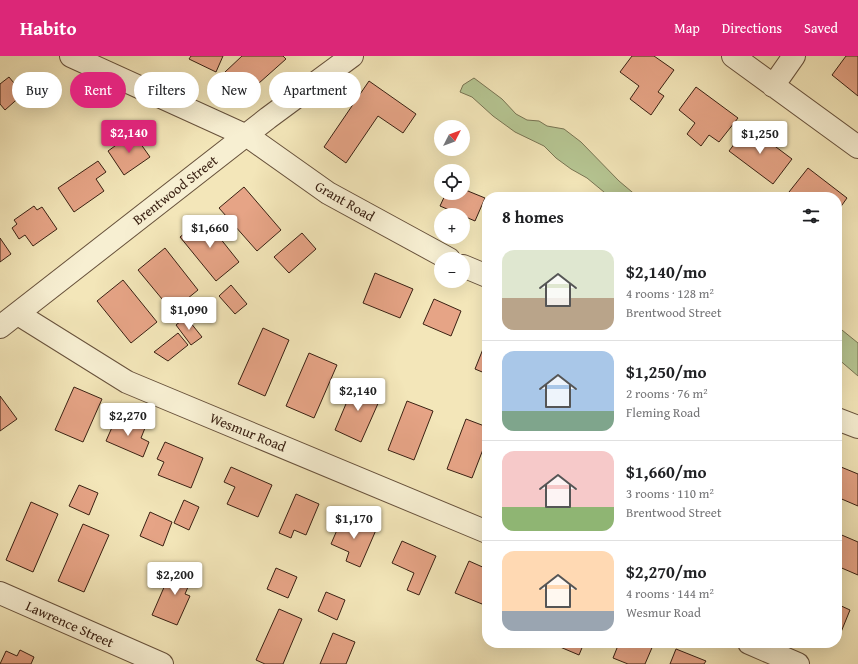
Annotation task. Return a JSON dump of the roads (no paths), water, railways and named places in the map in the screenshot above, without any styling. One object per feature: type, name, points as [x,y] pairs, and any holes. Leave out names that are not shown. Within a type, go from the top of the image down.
[{"type":"street","name":"Grant Road","points":[[71,56],[246,136],[328,193],[436,252]]},
{"type":"street","name":"Brentwood Street","points":[[0,327],[246,136],[352,56]]},
{"type":"street","points":[[733,56],[858,147]]},
{"type":"street","points":[[773,86],[794,56]]},
{"type":"street","points":[[470,269],[482,274]]},
{"type":"street","name":"Wesmur Road","points":[[18,314],[127,382],[482,530]]},
{"type":"street","points":[[842,421],[858,427]]},
{"type":"street","name":"Lawrence Street","points":[[0,594],[162,664]]},
{"type":"street","points":[[761,648],[798,664]]}]
